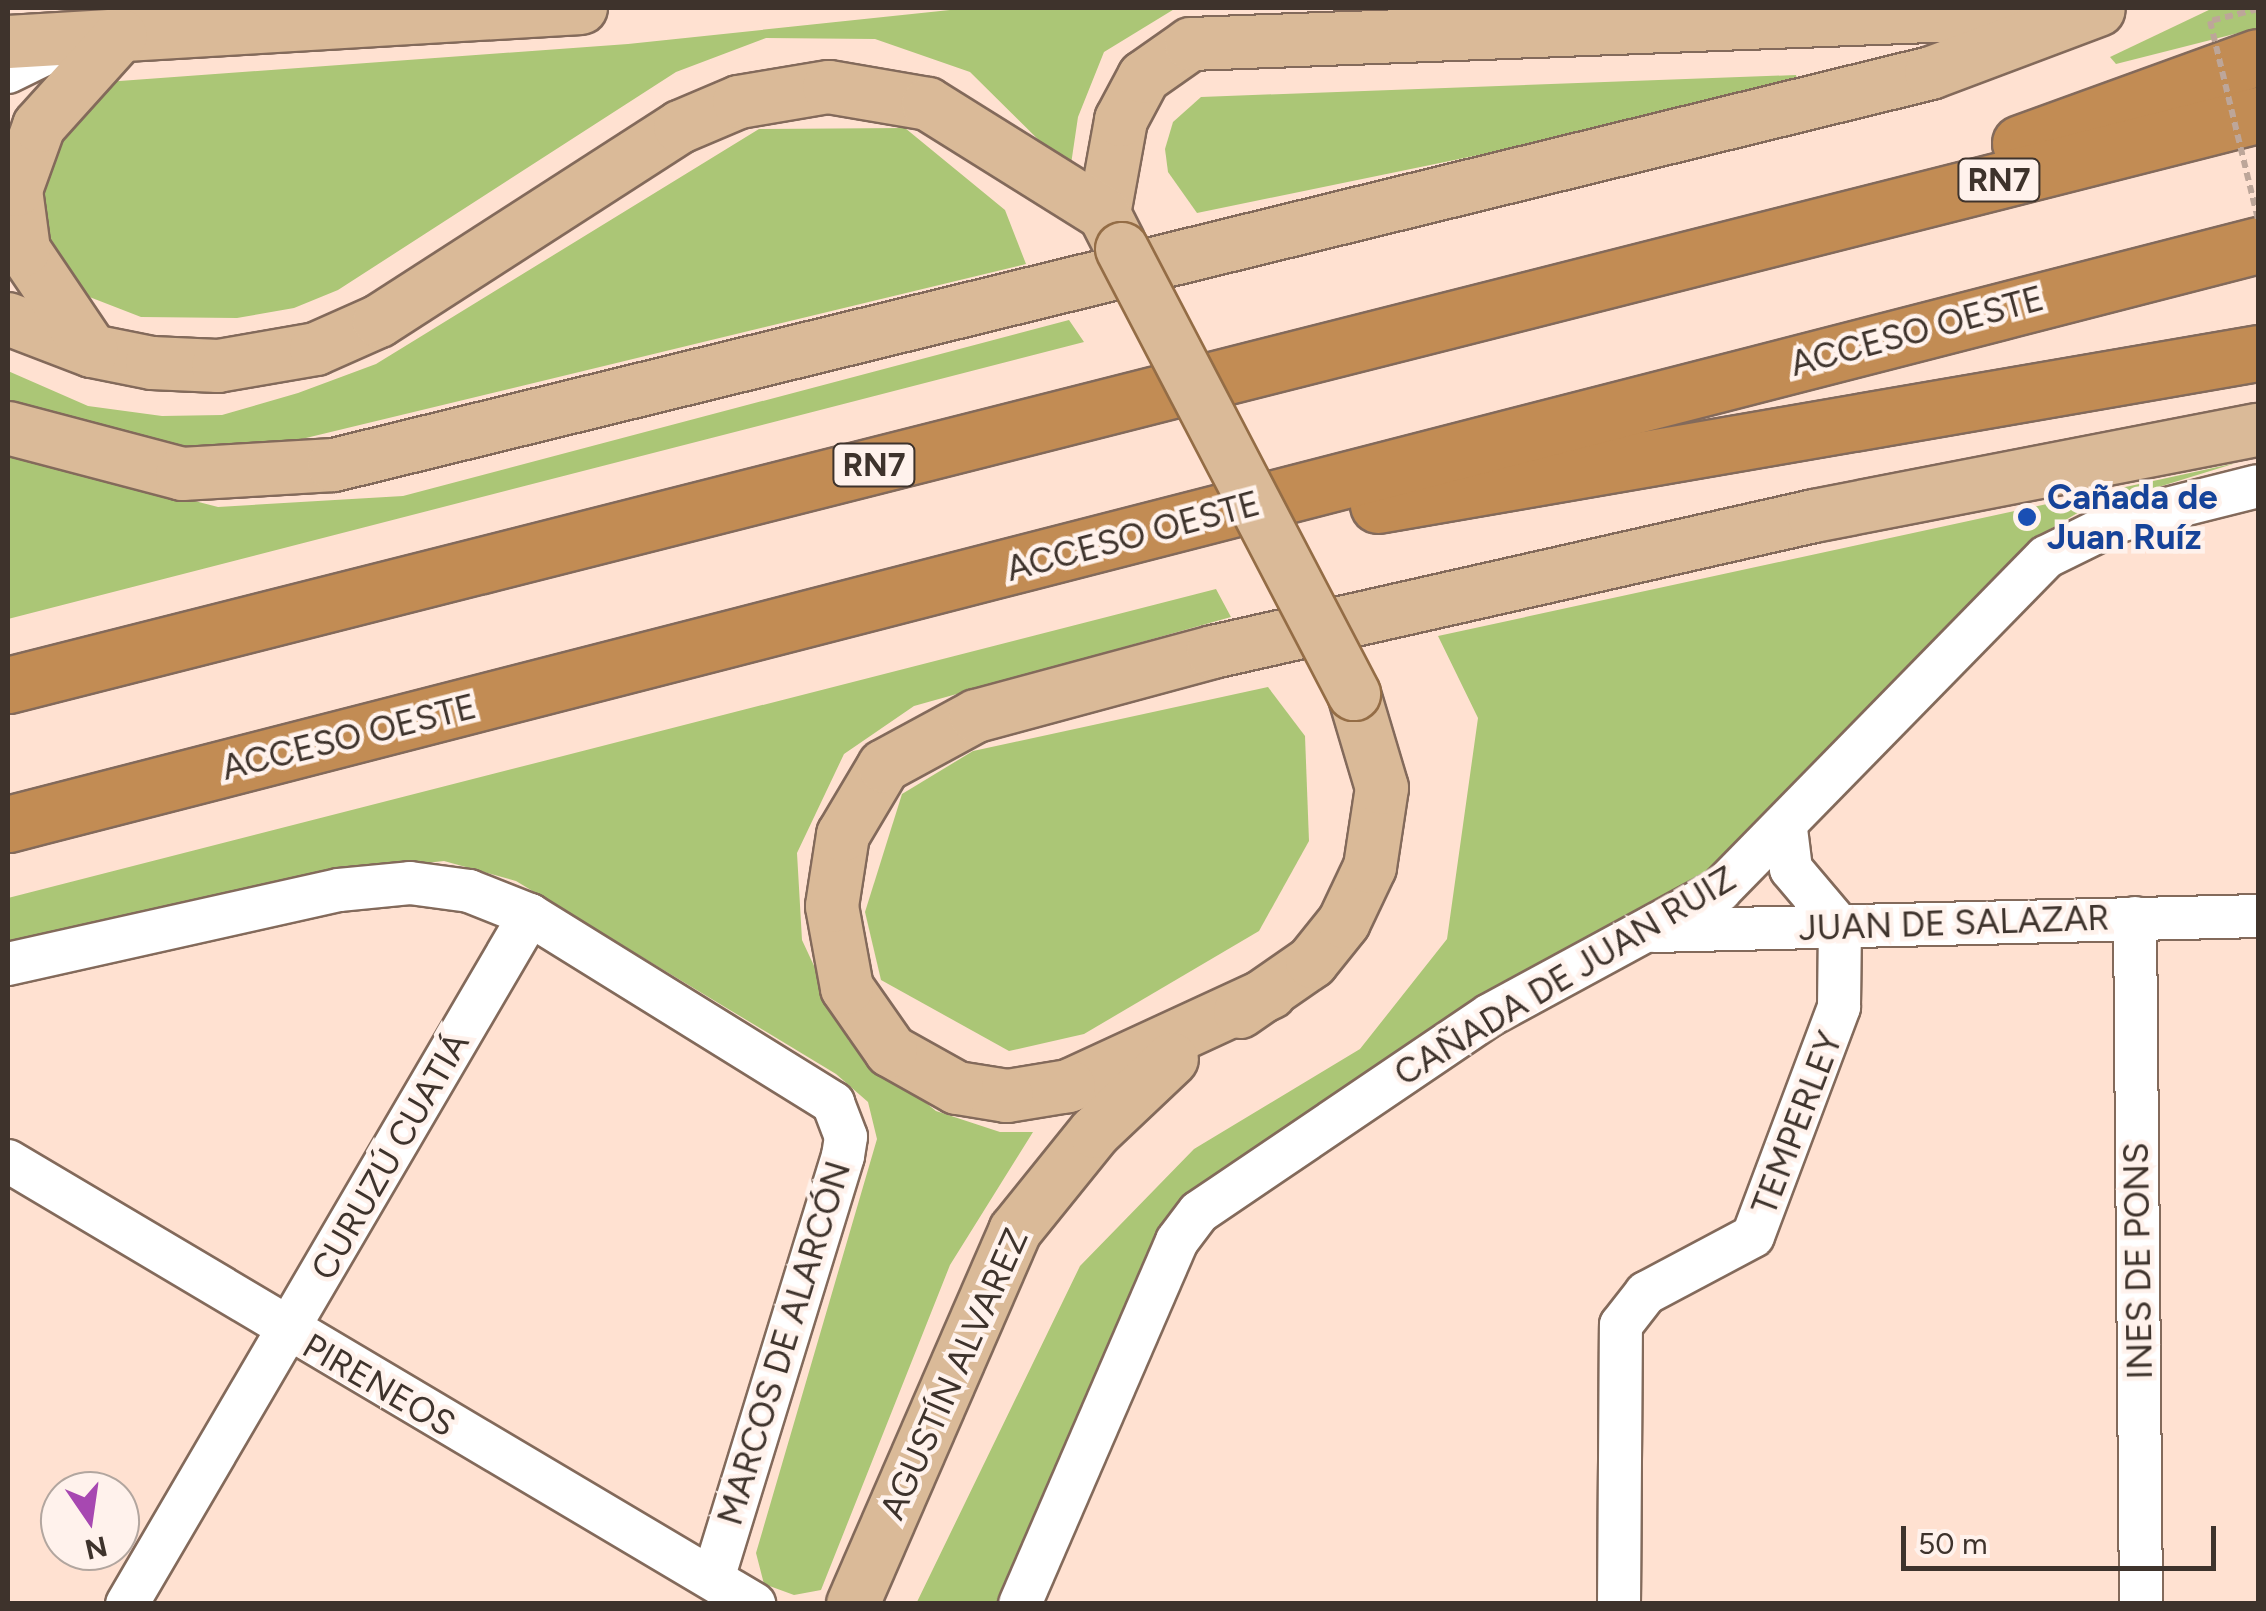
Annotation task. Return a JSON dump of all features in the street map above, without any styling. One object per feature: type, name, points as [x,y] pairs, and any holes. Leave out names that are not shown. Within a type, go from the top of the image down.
[{"type":"highway","points":[[1740,245],[2258,57]]},
{"type":"highway","name":"RN7","points":[[8,685],[2258,115]]},
{"type":"highway","name":"ACCESO OESTE","points":[[8,824],[2258,245]]},
{"type":"highway","points":[[1049,558],[2253,352]]},
{"type":"main road","points":[[8,42],[560,8]]},
{"type":"main road","points":[[1113,232],[1117,136],[1135,89],[1164,58],[1206,40],[2105,9]]},
{"type":"main road","points":[[8,428],[182,474],[334,465],[1931,73],[2105,9]]},
{"type":"main road","points":[[92,350],[24,250],[16,190],[39,126],[99,37]]},
{"type":"main road","points":[[8,319],[92,350],[218,366],[316,349],[379,321],[680,127],[795,90],[855,87],[928,104],[1113,232]]},
{"type":"main road","name":"AGUSTÍN ALVAREZ","points":[[853,1604],[1015,1232],[1054,1177],[1150,1075],[1270,993],[1327,944],[1370,867],[1382,788],[1354,694],[1113,232]]},
{"type":"main road","points":[[1270,993],[1069,1086],[1007,1096],[958,1088],[891,1052],[847,988],[832,906],[843,835],[884,766],[976,716],[1213,652],[1814,516],[2258,430]]},
{"type":"street","points":[[8,72],[99,37]]},
{"type":"street","name":"CAÑADA DE JUAN RUIZ","points":[[1020,1604],[1177,1240],[1199,1212],[1490,1015],[1720,890],[1786,829],[2046,557],[2119,520],[2258,486]]},
{"type":"street","points":[[1786,829],[1791,868],[1840,927]]},
{"type":"street","name":"MARCOS DE ALARCÓN","points":[[8,964],[339,890],[410,883],[469,891],[530,915],[807,1082],[842,1118],[843,1156],[712,1578]]},
{"type":"street","name":"CURUZÚ CUATIÁ","points":[[128,1604],[530,915]]},
{"type":"street","name":"JUAN DE SALAZAR","points":[[1649,932],[2258,916]]},
{"type":"street","name":"INES DE PONS","points":[[2134,918],[2141,1604]]},
{"type":"street","name":"TEMPERLEY","points":[[1620,1604],[1621,1325],[1646,1293],[1742,1244],[1767,1213],[1834,1030],[1840,927]]},
{"type":"street","name":"PIRENEOS","points":[[8,1161],[288,1332],[754,1604]]},
{"type":"path","points":[[2258,9],[2210,21],[2258,220]]},
{"type":"green space","points":[[969,8],[1176,8],[1104,52],[1078,117],[1070,171],[970,72],[875,39],[766,38],[676,72],[338,290],[294,308],[237,318],[141,317],[74,291],[38,213],[72,108],[106,82],[628,44]]},
{"type":"green space","points":[[2213,8],[2258,8],[2258,28],[2116,64],[2110,57]]},
{"type":"green space","points":[[1796,75],[1800,89],[1197,213],[1168,172],[1165,149],[1173,122],[1201,97]]},
{"type":"green space","points":[[905,128],[1005,210],[1026,264],[281,444],[181,446],[8,400],[8,371],[88,406],[162,416],[222,415],[298,393],[376,364],[759,129]]},
{"type":"green space","points":[[1069,320],[1084,342],[8,619],[8,453],[218,507],[403,496]]},
{"type":"green space","points":[[2236,463],[2081,511],[2031,540],[1749,856],[1220,1173],[1006,1603],[916,1604],[1080,1266],[1194,1149],[1360,1049],[1447,939],[1478,718],[1438,636]]},
{"type":"green space","points":[[1216,589],[1231,617],[914,706],[844,754],[797,853],[802,940],[849,1041],[936,1111],[1000,1132],[1033,1132],[950,1265],[821,1590],[794,1595],[764,1584],[756,1553],[877,1139],[868,1102],[836,1074],[516,881],[444,861],[326,874],[8,941],[8,898]]},
{"type":"green space","points":[[1268,687],[1305,736],[1309,841],[1259,931],[1084,1034],[1009,1051],[881,980],[865,912],[902,794],[973,751]]},
{"type":"place","name":"Cañada de Juan Ruíz","points":[[2027,517]]}]
